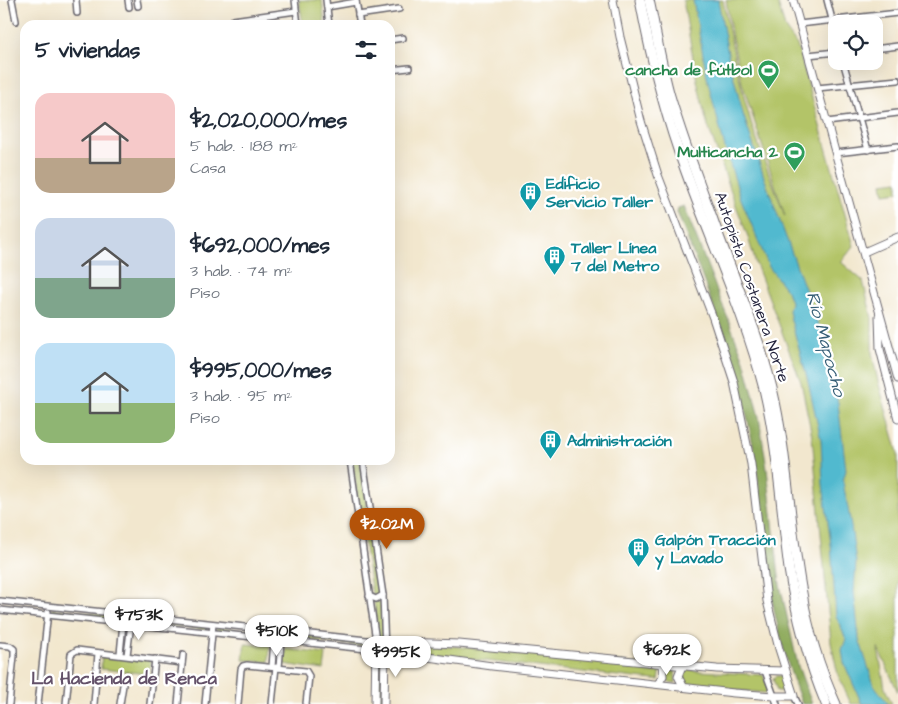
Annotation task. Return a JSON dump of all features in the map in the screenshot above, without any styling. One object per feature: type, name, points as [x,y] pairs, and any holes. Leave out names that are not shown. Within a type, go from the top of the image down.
[{"type":"highway","name":"Autopista Costanera Norte","points":[[640,0],[658,83],[670,126],[742,320],[764,389],[772,432],[789,570],[796,606],[810,661],[826,704]]},
{"type":"highway","name":"Autopista Costanera Norte","points":[[649,0],[670,94],[684,140],[750,317],[770,380],[784,452],[802,594],[817,654],[836,704]]},
{"type":"street","points":[[12,0],[16,21]]},
{"type":"street","points":[[76,0],[77,13]]},
{"type":"street","points":[[128,0],[129,7]]},
{"type":"street","points":[[137,0],[138,6]]},
{"type":"street","points":[[295,0],[297,20]]},
{"type":"street","points":[[326,0],[328,20]]},
{"type":"street","points":[[613,0],[620,37],[645,136],[713,318],[734,382],[750,464],[767,602],[786,671],[798,704]]},
{"type":"street","points":[[793,0],[898,379]]},
{"type":"street","points":[[827,0],[831,15]]},
{"type":"street","points":[[326,7],[356,1],[359,20]]},
{"type":"street","points":[[358,16],[399,9]]},
{"type":"street","points":[[232,20],[296,11]]},
{"type":"street","points":[[879,15],[898,13]]},
{"type":"street","points":[[799,24],[828,20]]},
{"type":"street","points":[[395,39],[403,38]]},
{"type":"street","points":[[883,48],[898,46]]},
{"type":"street","points":[[808,55],[828,53]]},
{"type":"street","points":[[395,69],[409,68]]},
{"type":"street","points":[[846,70],[868,150]]},
{"type":"street","points":[[817,88],[898,80]]},
{"type":"street","points":[[827,122],[898,113]]},
{"type":"street","points":[[836,153],[898,146]]},
{"type":"street","points":[[864,252],[898,237]]},
{"type":"street","points":[[879,308],[880,349],[898,417]]},
{"type":"street","points":[[351,465],[376,641],[375,704]]},
{"type":"street","points":[[364,465],[383,595],[386,642],[384,704]]},
{"type":"street","points":[[369,596],[376,599],[383,595]]},
{"type":"street","points":[[0,601],[386,642],[459,644],[725,670],[786,671]]},
{"type":"street","points":[[38,704],[48,606]]},
{"type":"street","points":[[0,610],[386,651],[492,666],[658,684],[774,696],[794,696]]},
{"type":"street","points":[[120,654],[123,624]]},
{"type":"street","points":[[127,655],[131,624]]},
{"type":"street","points":[[205,704],[213,624]]},
{"type":"street","points":[[274,640],[276,667]]},
{"type":"street","points":[[272,704],[281,641]]},
{"type":"street","points":[[0,645],[10,646],[14,649],[9,704]]},
{"type":"street","points":[[66,704],[71,654],[77,650],[182,662]]},
{"type":"street","points":[[94,704],[98,652]]},
{"type":"street","points":[[178,704],[183,655]]},
{"type":"street","points":[[150,704],[154,659]]},
{"type":"street","points":[[658,684],[663,676],[662,663]]},
{"type":"street","points":[[238,704],[242,667],[247,665],[306,671],[308,673],[306,704]]},
{"type":"street","points":[[682,666],[678,676],[682,686]]},
{"type":"street","points":[[766,671],[777,704]]},
{"type":"street","points":[[120,704],[123,685]]},
{"type":"green space","points":[[299,0],[322,0],[324,20],[302,20]]},
{"type":"green space","points":[[683,0],[723,0],[737,68],[751,122],[785,216],[742,83],[726,0],[777,0],[785,28],[797,45],[854,246],[841,262],[863,281],[872,318],[872,353],[898,453],[898,692],[878,648],[885,688],[892,704],[851,704],[838,675],[831,643],[812,436],[801,382],[756,264],[706,120],[696,76]]},
{"type":"green space","points":[[898,181],[898,192],[884,194],[882,183]]},
{"type":"green space","points":[[684,206],[744,360],[759,417],[780,585],[798,666],[812,704],[802,704],[775,616],[764,547],[755,459],[747,415],[730,356],[710,298],[677,212],[678,208]]},
{"type":"green space","points":[[353,465],[361,465],[380,592],[378,597],[372,595]]},
{"type":"green space","points":[[382,601],[383,638],[381,639],[378,637],[374,602]]},
{"type":"green space","points":[[52,609],[207,625],[209,628],[208,630],[60,614],[53,613]]},
{"type":"green space","points":[[218,627],[372,643],[373,647],[216,631]]},
{"type":"green space","points":[[245,644],[270,646],[269,662],[243,660]]},
{"type":"green space","points":[[390,644],[450,646],[658,666],[661,669],[659,680],[654,680],[389,650],[388,646]]},
{"type":"green space","points":[[286,649],[326,654],[324,670],[284,664]]},
{"type":"green space","points":[[382,655],[382,704],[377,704],[378,656]]},
{"type":"green space","points":[[102,656],[151,660],[149,674],[101,669]]},
{"type":"green space","points":[[667,668],[675,669],[676,683],[668,682]]},
{"type":"green space","points":[[685,670],[763,675],[770,692],[683,685],[682,673]]},
{"type":"green space","points":[[775,676],[782,676],[787,691],[777,691],[773,679]]},
{"type":"water","points":[[693,0],[718,0],[729,59],[743,114],[767,186],[820,329],[830,365],[838,403],[846,470],[843,481],[856,562],[854,591],[859,639],[874,685],[888,704],[862,704],[844,663],[842,650],[846,639],[836,616],[831,545],[823,484],[821,440],[808,381],[789,311],[791,302],[787,291],[769,267],[741,199],[725,148],[708,82]]},
{"type":"place","name":"cancha de fútbol","points":[[768,89]]},
{"type":"place","name":"Multicancha 2","points":[[794,171]]},
{"type":"place","name":"Edificio Servicio Taller","points":[[530,212]]},
{"type":"place","name":"Taller Línea 7 del Metro","points":[[555,276]]},
{"type":"place","name":"Administración","points":[[551,460]]},
{"type":"place","name":"Galpón Tracción y Lavado","points":[[639,568]]},
{"type":"district","name":"La Hacienda de Renca","points":[[124,678]]},
{"type":"water label","name":"Río Mapocho","points":[[826,344]]}]
